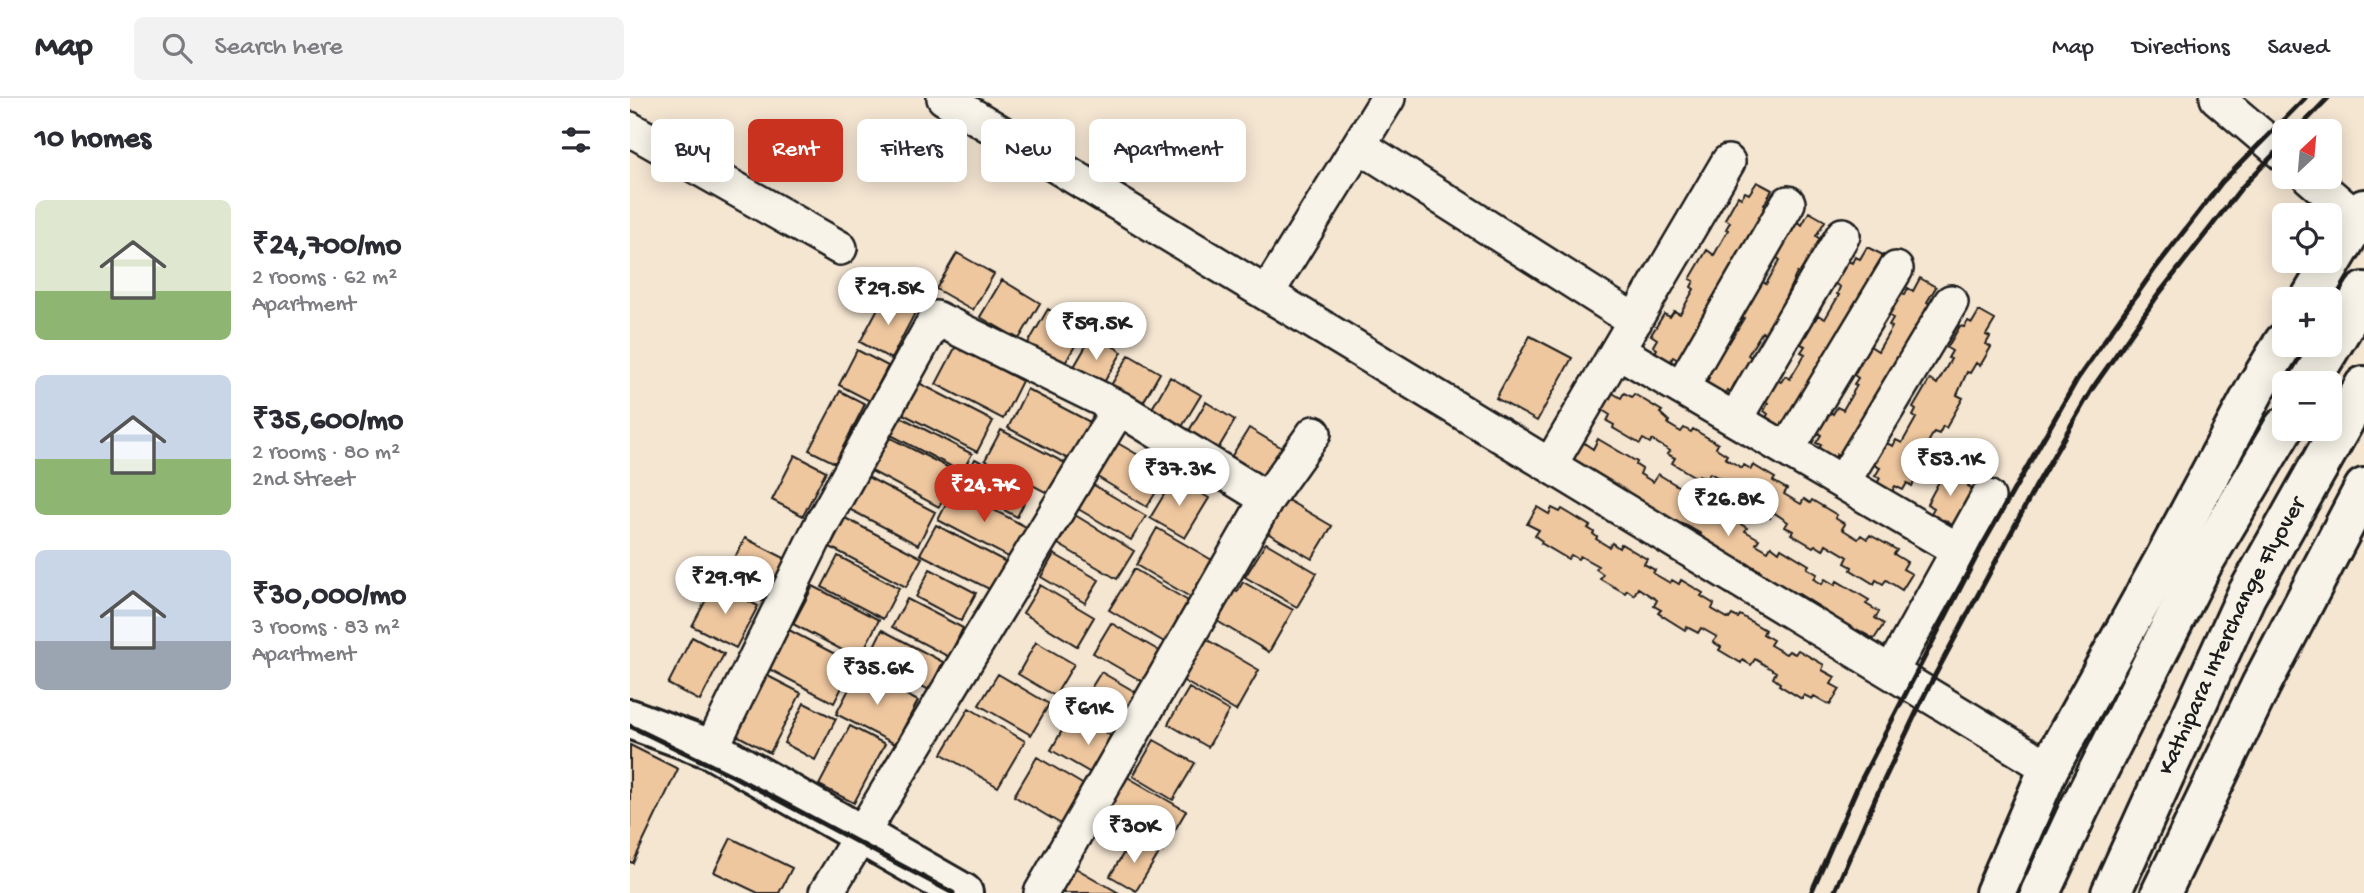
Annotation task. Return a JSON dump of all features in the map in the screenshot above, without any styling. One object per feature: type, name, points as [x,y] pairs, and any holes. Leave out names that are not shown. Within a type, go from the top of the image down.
[{"type":"main road","points":[[2316,287],[2361,214]]},
{"type":"main road","points":[[2316,371],[2364,292]]},
{"type":"main road","points":[[1995,893],[2049,768],[2275,357]]},
{"type":"main road","name":"Kathipara Interchange Flyover","points":[[2111,893],[2246,596],[2364,386]]},
{"type":"main road","name":"Kathipara Interchange Flyover","points":[[2040,893],[2080,807],[2202,565],[2276,441]]},
{"type":"main road","points":[[2161,893],[2261,685],[2364,488]]},
{"type":"main road","points":[[630,719],[711,750],[962,893]]},
{"type":"street","points":[[944,98],[2049,768]]},
{"type":"street","points":[[1267,293],[1388,98]]},
{"type":"street","points":[[2217,98],[2272,145]]},
{"type":"street","points":[[630,129],[840,248]]},
{"type":"street","points":[[1360,146],[1635,321]]},
{"type":"street","points":[[1550,465],[1728,162]]},
{"type":"street","points":[[2326,189],[2361,214]]},
{"type":"street","points":[[1681,388],[1788,203]]},
{"type":"street","points":[[1735,419],[1843,235]]},
{"type":"street","points":[[1787,450],[1896,270]]},
{"type":"street","points":[[1843,482],[1951,302]]},
{"type":"street","points":[[711,750],[820,527],[936,318],[1119,408],[1267,499]]},
{"type":"street","points":[[1618,351],[1958,550]]},
{"type":"street","points":[[826,893],[1119,408]]},
{"type":"street","points":[[1041,893],[1267,499],[1314,433]]},
{"type":"street","points":[[1891,672],[1988,497]]},
{"type":"building","points":[[1757,182],[1772,190],[1764,205],[1768,208],[1738,254],[1741,256],[1680,361],[1673,357],[1664,373],[1649,364],[1657,349],[1653,346],[1657,339],[1651,335],[1664,314],[1670,317],[1674,311],[1680,314],[1694,289],[1691,287],[1694,281],[1690,279],[1707,250],[1714,255],[1728,230],[1726,229],[1730,222],[1725,219],[1738,196],[1741,198],[1745,192],[1749,194]]},
{"type":"building","points":[[1809,212],[1825,221],[1816,236],[1820,239],[1816,246],[1820,248],[1809,267],[1805,264],[1799,274],[1797,273],[1786,296],[1791,299],[1766,335],[1762,332],[1748,355],[1754,359],[1738,385],[1735,383],[1730,392],[1727,390],[1719,404],[1700,393],[1709,378],[1701,374],[1722,340],[1729,343],[1744,318],[1738,314],[1758,279],[1766,284],[1780,260],[1773,255],[1794,220],[1802,225]]},
{"type":"building","points":[[1867,247],[1883,255],[1874,270],[1879,273],[1791,426],[1784,422],[1775,437],[1760,428],[1768,414],[1764,411],[1768,403],[1762,400],[1774,379],[1781,382],[1785,376],[1790,379],[1805,354],[1801,352],[1805,346],[1801,344],[1818,315],[1825,319],[1839,295],[1837,294],[1840,287],[1835,284],[1848,261],[1852,263],[1855,257],[1860,259]]},
{"type":"building","points":[[957,253],[994,274],[973,310],[936,289]]},
{"type":"building","points":[[1920,278],[1936,287],[1927,302],[1931,304],[1843,458],[1837,454],[1828,469],[1812,460],[1821,445],[1816,443],[1821,435],[1815,432],[1827,410],[1833,414],[1837,407],[1843,410],[1857,385],[1854,384],[1858,378],[1854,375],[1870,346],[1878,351],[1892,327],[1889,325],[1893,318],[1888,315],[1901,293],[1905,295],[1908,288],[1913,291]]},
{"type":"building","points":[[1002,280],[1040,303],[1019,339],[980,317]]},
{"type":"building","points":[[885,295],[916,311],[891,359],[860,342]]},
{"type":"building","points":[[1048,309],[1084,330],[1063,367],[1027,345]]},
{"type":"building","points":[[1979,311],[1995,320],[1986,335],[1990,337],[1986,344],[1991,347],[1980,366],[1976,363],[1970,373],[1967,372],[1957,395],[1963,398],[1946,428],[1943,426],[1939,434],[1934,432],[1921,455],[1923,457],[1919,463],[1923,465],[1912,486],[1907,483],[1903,490],[1895,486],[1887,502],[1872,493],[1880,478],[1875,476],[1880,468],[1874,465],[1886,443],[1893,446],[1896,440],[1902,443],[1916,418],[1913,416],[1916,410],[1913,408],[1930,379],[1937,384],[1951,359],[1948,358],[1952,351],[1947,348],[1960,326],[1964,327],[1968,321],[1972,323]]},
{"type":"building","points":[[1093,334],[1122,352],[1100,389],[1071,372]]},
{"type":"building","points":[[1530,336],[1572,358],[1537,421],[1496,398]]},
{"type":"building","points":[[956,346],[1022,381],[1003,419],[936,384]]},
{"type":"building","points":[[857,350],[888,366],[870,401],[839,385]]},
{"type":"building","points":[[1129,355],[1160,373],[1138,411],[1107,392]]},
{"type":"building","points":[[1170,377],[1201,395],[1180,430],[1150,412]]},
{"type":"building","points":[[919,383],[993,421],[977,452],[903,414]]},
{"type":"building","points":[[1027,389],[1090,422],[1070,460],[1008,428]]},
{"type":"building","points":[[840,391],[865,404],[835,463],[809,450]]},
{"type":"building","points":[[1609,391],[1621,398],[1624,393],[1632,397],[1634,394],[1662,411],[1660,413],[1669,421],[1668,424],[1681,432],[1684,428],[1691,432],[1693,429],[1718,444],[1716,448],[1727,455],[1725,458],[1742,468],[1744,465],[1751,469],[1753,465],[1775,478],[1773,481],[1787,489],[1784,494],[1801,504],[1804,499],[1810,503],[1812,500],[1837,515],[1835,518],[1845,524],[1842,529],[1858,539],[1861,535],[1867,539],[1870,535],[1897,550],[1894,554],[1907,562],[1903,569],[1912,574],[1902,590],[1886,580],[1883,584],[1876,580],[1874,584],[1851,570],[1852,567],[1845,563],[1848,557],[1826,544],[1823,550],[1815,545],[1813,547],[1791,534],[1793,531],[1785,527],[1788,522],[1773,512],[1770,518],[1759,511],[1758,514],[1731,498],[1732,495],[1726,490],[1729,484],[1710,473],[1706,479],[1699,475],[1697,478],[1672,463],[1675,458],[1667,454],[1670,451],[1652,440],[1650,443],[1643,439],[1640,444],[1613,428],[1614,425],[1607,421],[1610,415],[1599,408]]},
{"type":"building","points":[[1206,402],[1235,420],[1215,454],[1186,436]]},
{"type":"building","points":[[897,415],[972,454],[962,472],[887,433]]},
{"type":"building","points":[[1249,428],[1284,449],[1264,483],[1228,462]]},
{"type":"building","points":[[1001,430],[1067,464],[1051,495],[985,460]]},
{"type":"building","points":[[877,431],[957,472],[939,507],[860,465]]},
{"type":"building","points":[[1598,439],[1637,462],[1636,465],[1642,469],[1640,474],[1653,482],[1658,474],[1691,494],[1688,498],[1699,505],[1697,508],[1714,518],[1718,510],[1747,528],[1745,531],[1759,539],[1756,544],[1768,551],[1771,546],[1779,552],[1781,548],[1809,565],[1807,568],[1817,574],[1814,579],[1822,584],[1825,579],[1835,585],[1837,581],[1869,600],[1866,604],[1879,612],[1875,618],[1884,624],[1874,639],[1858,630],[1856,634],[1817,613],[1820,607],[1799,594],[1795,600],[1757,577],[1761,571],[1745,562],[1742,568],[1698,540],[1701,534],[1682,523],[1678,529],[1639,504],[1642,501],[1624,490],[1622,494],[1579,471],[1582,465],[1571,458],[1581,441],[1593,449]]},
{"type":"building","points":[[1114,441],[1168,472],[1147,507],[1094,475]]},
{"type":"building","points":[[795,455],[826,471],[803,516],[772,500]]},
{"type":"building","points":[[975,459],[1031,489],[1017,517],[961,487]]},
{"type":"building","points":[[1959,465],[1975,473],[1968,486],[1974,489],[1954,526],[1944,520],[1938,531],[1925,524],[1934,508],[1927,504],[1944,472],[1953,477]]},
{"type":"building","points":[[866,476],[935,512],[918,545],[849,509]]},
{"type":"building","points":[[1174,478],[1209,498],[1185,538],[1150,518]]},
{"type":"building","points":[[1087,481],[1146,516],[1131,540],[1073,506]]},
{"type":"building","points":[[954,489],[1030,529],[1014,560],[938,520]]},
{"type":"building","points":[[1279,495],[1332,526],[1312,559],[1259,528]]},
{"type":"building","points":[[1537,507],[1549,514],[1552,508],[1560,512],[1562,509],[1590,526],[1588,528],[1594,532],[1596,539],[1609,547],[1612,543],[1619,548],[1621,544],[1647,559],[1644,564],[1655,570],[1653,573],[1670,583],[1672,580],[1679,584],[1681,580],[1703,593],[1701,596],[1714,604],[1712,609],[1729,619],[1732,615],[1738,618],[1740,615],[1765,630],[1763,634],[1773,640],[1770,645],[1786,654],[1789,651],[1795,654],[1798,650],[1824,665],[1822,670],[1835,677],[1831,684],[1840,689],[1830,705],[1814,696],[1812,699],[1804,695],[1802,699],[1779,685],[1773,678],[1776,672],[1755,659],[1751,665],[1742,660],[1741,663],[1719,650],[1721,647],[1713,642],[1717,637],[1701,628],[1698,633],[1687,627],[1685,630],[1658,613],[1661,610],[1654,606],[1657,600],[1638,588],[1634,595],[1627,590],[1625,593],[1600,579],[1603,574],[1596,569],[1598,566],[1580,556],[1578,559],[1571,555],[1568,559],[1541,543],[1535,536],[1539,530],[1527,524]]},
{"type":"building","points":[[1075,515],[1134,551],[1117,579],[1058,544]]},
{"type":"building","points":[[845,518],[922,558],[906,587],[830,547]]},
{"type":"building","points":[[936,525],[1010,564],[995,592],[920,554]]},
{"type":"building","points":[[1157,528],[1224,567],[1202,604],[1136,565]]},
{"type":"building","points":[[745,538],[788,560],[766,603],[723,580]]},
{"type":"building","points":[[1266,543],[1317,573],[1297,607],[1245,577]]},
{"type":"building","points":[[1054,554],[1099,580],[1085,603],[1041,577]]},
{"type":"building","points":[[838,556],[899,588],[883,619],[822,587]]},
{"type":"building","points":[[930,569],[976,593],[961,621],[916,597]]},
{"type":"building","points":[[1134,569],[1190,602],[1166,643],[1109,610]]},
{"type":"building","points":[[1243,582],[1293,610],[1269,652],[1217,621],[1224,610],[1214,605],[1226,585],[1237,592]]},
{"type":"building","points":[[715,583],[758,606],[736,648],[692,626]]},
{"type":"building","points":[[1040,585],[1094,617],[1077,646],[1023,613]]},
{"type":"building","points":[[813,586],[879,620],[859,659],[793,624]]},
{"type":"building","points":[[907,599],[963,628],[949,657],[892,627]]},
{"type":"building","points":[[1111,623],[1163,653],[1145,683],[1093,653]]},
{"type":"building","points":[[789,630],[854,664],[834,703],[769,669]]},
{"type":"building","points":[[882,630],[943,662],[929,690],[868,658]]},
{"type":"building","points":[[1199,635],[1259,670],[1236,711],[1175,676]]},
{"type":"building","points":[[692,637],[724,654],[700,701],[668,684]]},
{"type":"building","points":[[1036,642],[1074,664],[1055,696],[1018,674]]},
{"type":"building","points":[[859,670],[918,701],[895,744],[836,714]]},
{"type":"building","points":[[1101,672],[1146,698],[1125,732],[1080,706]]},
{"type":"building","points":[[762,673],[801,693],[770,753],[731,732]]},
{"type":"building","points":[[998,674],[1049,704],[1031,735],[979,705]]},
{"type":"building","points":[[1189,688],[1229,711],[1208,747],[1168,724]]},
{"type":"building","points":[[804,703],[836,719],[815,760],[784,743]]},
{"type":"building","points":[[969,708],[1025,741],[998,787],[942,754]]},
{"type":"building","points":[[1072,713],[1125,744],[1103,780],[1051,750]]},
{"type":"building","points":[[850,726],[885,744],[854,803],[819,785]]},
{"type":"building","points":[[1154,740],[1195,763],[1173,800],[1133,776]]},
{"type":"building","points":[[630,745],[678,769],[633,863],[630,862]]},
{"type":"building","points":[[1037,757],[1094,791],[1071,830],[1014,796]]},
{"type":"building","points":[[1117,771],[1186,811],[1162,852],[1094,812]]},
{"type":"building","points":[[731,838],[792,868],[779,893],[758,893],[714,872]]},
{"type":"building","points":[[1132,839],[1158,855],[1136,891],[1110,876]]},
{"type":"building","points":[[1072,866],[1119,893],[1056,893]]},
{"type":"railway","points":[[1811,893],[1857,788],[1983,544],[2078,378],[2154,270],[2222,182],[2305,98]]},
{"type":"railway","points":[[2308,119],[2328,98]]},
{"type":"railway","points":[[1834,893],[1926,692],[2036,486],[2092,389],[2158,295],[2242,187],[2272,156]]},
{"type":"railway","points":[[630,726],[733,776],[953,893]]}]
